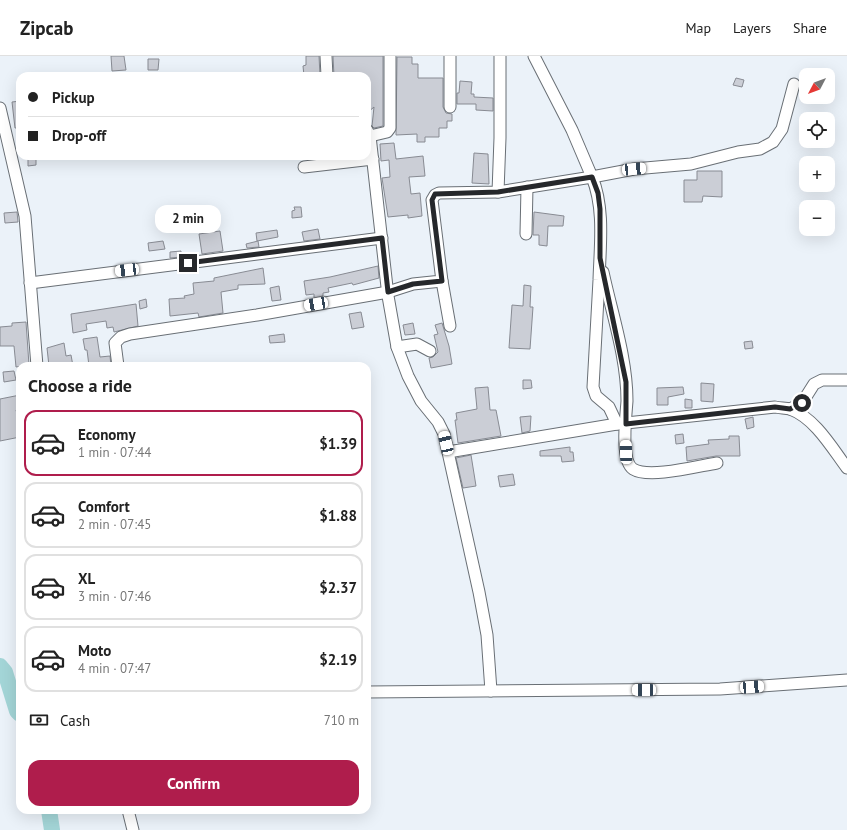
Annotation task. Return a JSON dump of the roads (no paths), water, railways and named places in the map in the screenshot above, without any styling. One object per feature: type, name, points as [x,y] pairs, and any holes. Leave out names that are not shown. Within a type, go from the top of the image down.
[{"type":"street","points":[[326,56],[327,72]]},
{"type":"street","points":[[371,133],[387,132],[390,128],[390,56]]},
{"type":"street","points":[[450,56],[450,107]]},
{"type":"street","points":[[498,192],[500,138],[500,56]]},
{"type":"street","points":[[534,56],[572,130],[598,193],[600,209],[600,258],[593,387],[596,396],[609,407],[621,424]]},
{"type":"street","points":[[450,326],[442,281],[432,200],[433,197],[439,193],[498,192],[634,169],[691,164],[738,152],[760,149],[773,142],[782,129],[794,84]]},
{"type":"street","points":[[0,108],[25,216],[37,362]]},
{"type":"street","points":[[371,146],[388,292],[397,347],[408,376],[421,401],[438,422],[444,434],[484,620],[491,672],[491,691]]},
{"type":"street","points":[[304,167],[364,160]]},
{"type":"street","points":[[526,234],[527,187]]},
{"type":"street","points":[[30,283],[382,238]]},
{"type":"street","points":[[600,258],[626,382],[621,424],[628,463],[632,468],[640,472],[652,473],[717,463]]},
{"type":"street","points":[[117,362],[115,343],[121,337],[130,334],[388,292],[413,284],[442,281]]},
{"type":"street","points":[[397,347],[417,344],[430,351]]},
{"type":"street","points":[[790,409],[802,403],[814,384],[822,380],[847,380]]},
{"type":"street","points":[[448,452],[621,424],[775,407],[790,409],[802,416],[817,430],[847,468]]},
{"type":"street","points":[[371,692],[720,689],[847,680]]},
{"type":"street","points":[[129,814],[133,830]]},
{"type":"waterway","points":[[0,666],[5,672],[16,708]]},
{"type":"waterway","points":[[50,814],[52,830]]}]
